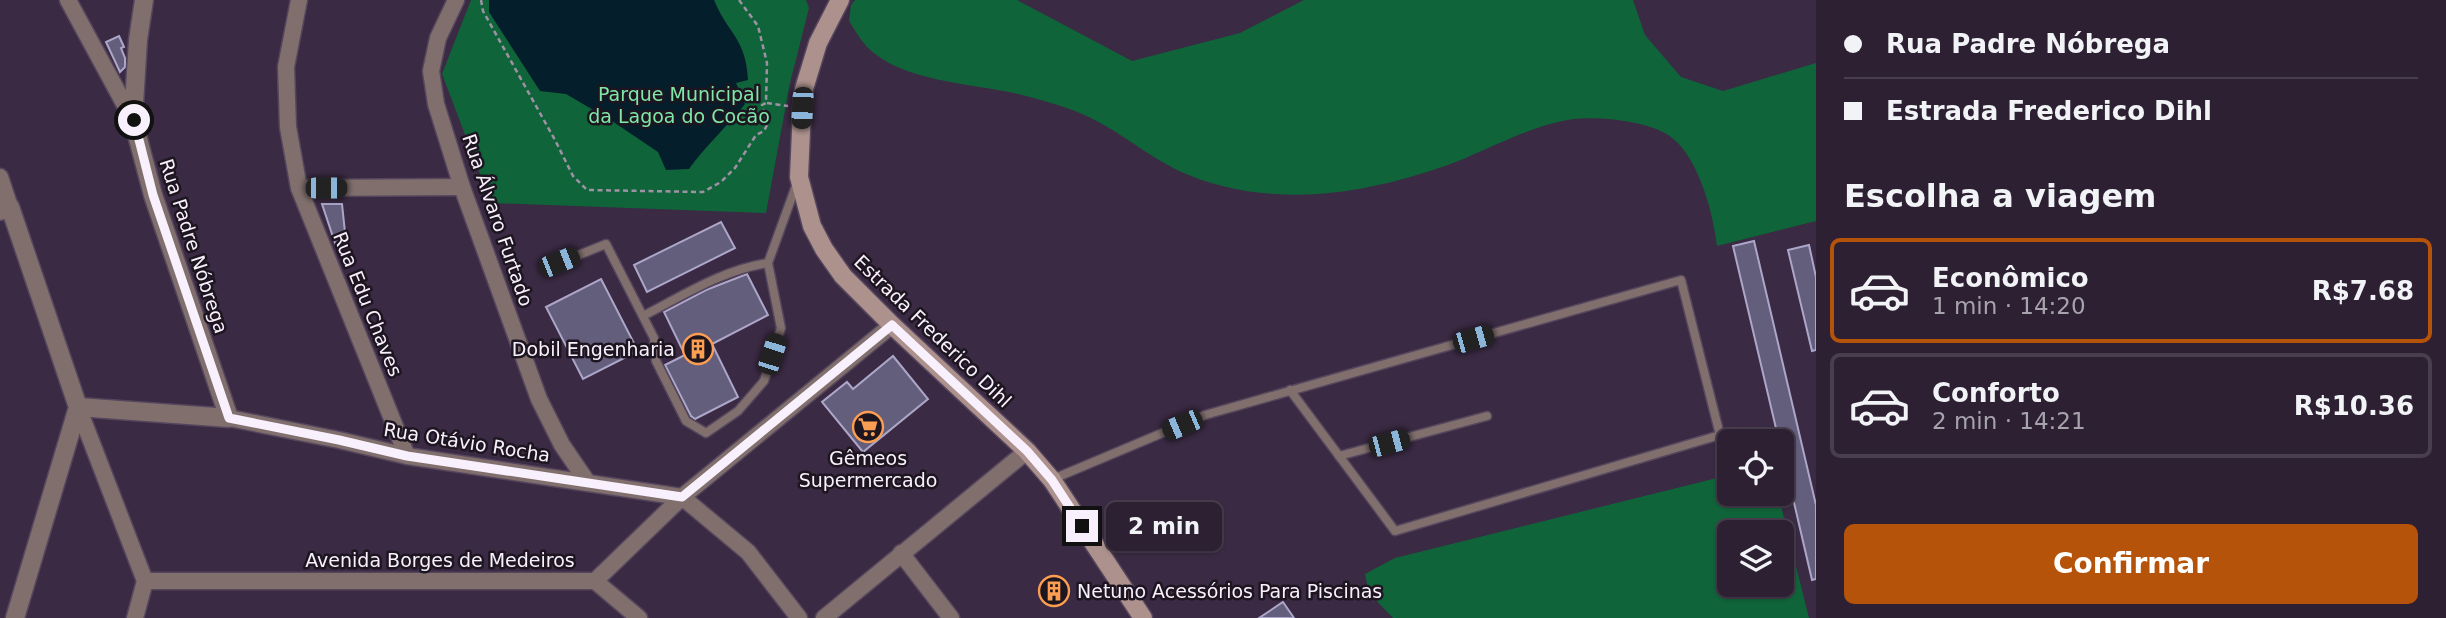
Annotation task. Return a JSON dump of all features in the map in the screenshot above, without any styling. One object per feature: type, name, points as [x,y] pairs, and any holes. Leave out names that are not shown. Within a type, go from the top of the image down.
[{"type":"main road","name":"Estrada Frederico Dihl","points":[[836,2],[818,43],[804,89],[799,177],[812,226],[843,276],[1027,451],[1052,480],[1143,618]]},
{"type":"street","points":[[68,0],[134,120]]},
{"type":"street","name":"Rua Padre Nóbrega","points":[[144,0],[138,40],[134,120],[153,195],[229,418]]},
{"type":"street","name":"Rua Edu Chaves","points":[[299,0],[286,67],[288,127],[299,188],[407,456]]},
{"type":"street","name":"Rua Álvaro Furtado","points":[[456,0],[438,38],[431,71],[436,104],[539,399],[562,445],[588,483]]},
{"type":"street","points":[[0,177],[5,209],[145,581],[135,618]]},
{"type":"street","points":[[299,188],[463,187]]},
{"type":"street","name":"Avenida Borges de Medeiros","points":[[145,581],[595,581],[682,497],[892,325]]},
{"type":"street","points":[[15,618],[78,407]]},
{"type":"street","name":"Rua Otávio Rocha","points":[[78,407],[229,418],[407,456],[682,497]]},
{"type":"street","points":[[824,618],[1027,451]]},
{"type":"street","points":[[682,497],[748,552],[799,618]]},
{"type":"street","points":[[901,553],[951,618]]},
{"type":"street","points":[[595,581],[639,618]]},
{"type":"lane","points":[[559,262],[606,244],[654,338],[656,362],[686,421],[706,433],[738,411],[764,381],[781,328],[768,263],[799,177]]},
{"type":"lane","points":[[643,316],[726,273],[768,263]]},
{"type":"lane","points":[[1052,480],[1205,415],[1290,390],[1681,280],[1720,435],[1395,531],[1290,390]]},
{"type":"lane","points":[[1339,456],[1487,416]]},
{"type":"path","points":[[481,0],[483,11],[573,176],[587,190],[703,191],[721,182],[736,168],[756,135],[764,131],[768,123],[762,105],[766,103],[767,64],[758,26],[739,0]]},
{"type":"path","points":[[766,103],[802,108]]},
{"type":"green space","name":"Parque Municipal da Lagoa do Cocão","points":[[471,0],[806,0],[809,8],[790,83],[766,213],[491,203],[442,74]]},
{"type":"green space","points":[[855,0],[1017,0],[1132,61],[1240,33],[1304,0],[1633,0],[1645,35],[1681,77],[1723,91],[1816,63],[1816,221],[1717,246],[1703,187],[1681,146],[1671,137],[1651,127],[1596,118],[1557,122],[1445,166],[1361,189],[1296,195],[1237,189],[1177,170],[1102,124],[1067,108],[1026,96],[921,75],[882,59],[867,47],[849,21],[851,5]]},
{"type":"green space","points":[[1717,478],[1717,506],[1781,506],[1784,520],[1717,520],[1717,597],[1794,597],[1794,558],[1809,618],[1393,618],[1369,593],[1365,574],[1395,558]]},
{"type":"water","points":[[489,0],[714,0],[744,55],[748,80],[736,83],[745,104],[689,169],[666,170],[658,152],[612,121],[566,94],[540,91],[489,12]]},
{"type":"building","points":[[119,36],[125,58],[125,67],[120,72],[106,42]]},
{"type":"building","points":[[322,204],[342,204],[346,242],[336,246]]},
{"type":"building","points":[[721,222],[735,248],[647,292],[634,265]]},
{"type":"building","points":[[1754,241],[1816,505],[1816,579],[1812,580],[1794,503],[1794,429],[1776,429],[1733,246]]},
{"type":"building","points":[[1809,245],[1816,277],[1816,350],[1812,351],[1788,250]]},
{"type":"building","name":"Dobil Engenharia","points":[[747,274],[768,315],[712,344],[738,397],[695,419],[665,365],[685,355],[664,312],[706,290]]},
{"type":"building","points":[[601,279],[638,351],[583,379],[546,307]]},
{"type":"building","name":"Gêmeos Supermercado","points":[[893,356],[928,399],[863,452],[822,402],[847,382],[853,389]]},
{"type":"building","points":[[1283,602],[1294,618],[1259,618]]},
{"type":"place","name":"Dobil Engenharia","points":[[698,349]]},
{"type":"place","name":"Gêmeos Supermercado","points":[[868,427]]},
{"type":"place","name":"Netuno Acessórios Para Piscinas","points":[[1054,591]]},
{"type":"route","points":[[134,120],[153,195],[229,418],[407,456],[682,497],[892,325],[1027,451],[1052,480],[1082,526]]}]
